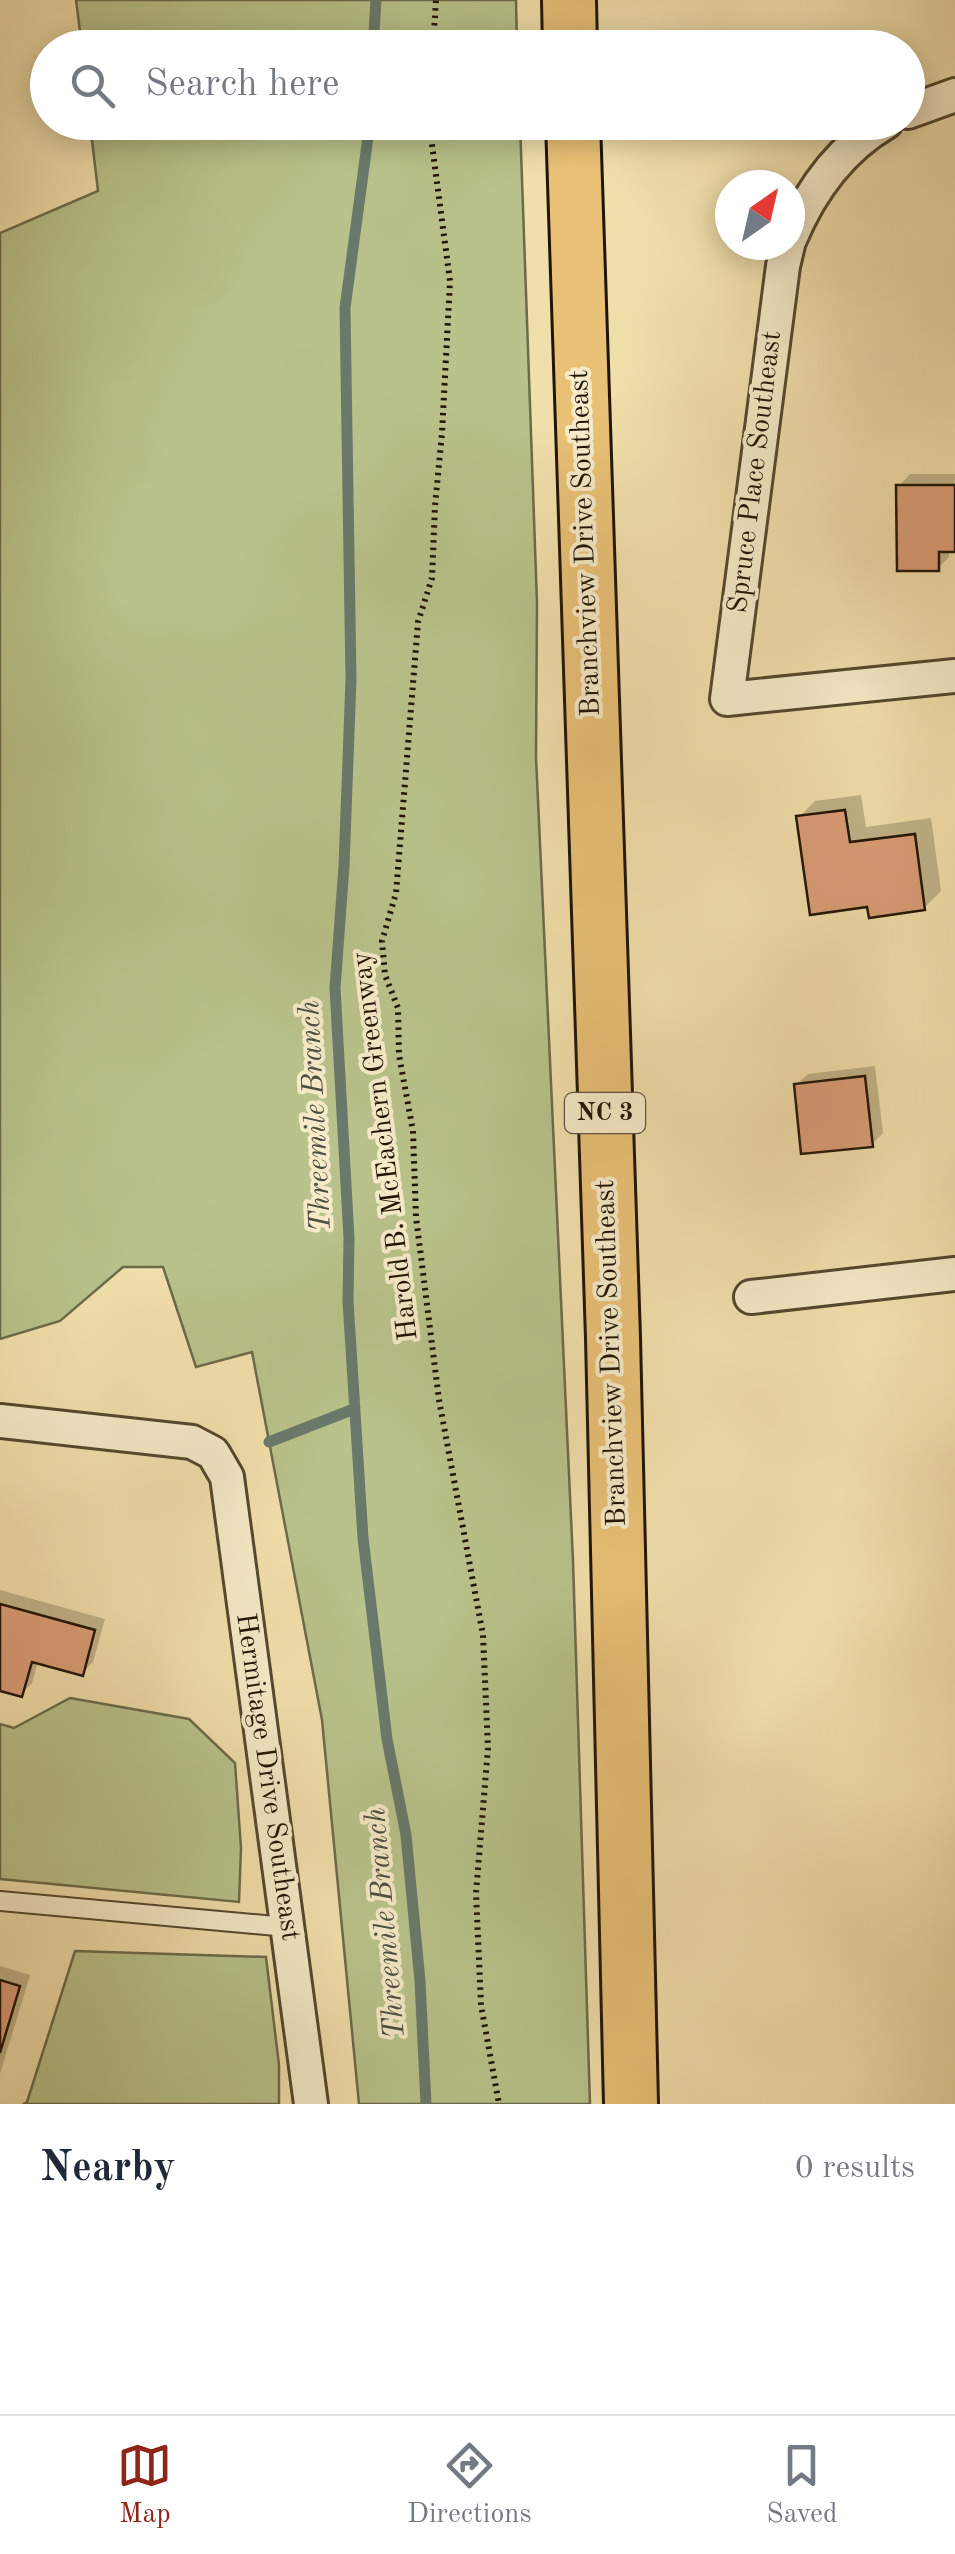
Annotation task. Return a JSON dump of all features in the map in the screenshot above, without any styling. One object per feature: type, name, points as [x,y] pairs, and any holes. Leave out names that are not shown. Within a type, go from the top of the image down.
[{"type":"main road","points":[[569,0],[570,30]]},
{"type":"main road","name":"Branchview Drive Southeast","points":[[574,140],[612,1319],[632,2104]]},
{"type":"street","points":[[925,106],[955,95]]},
{"type":"street","name":"Spruce Place Southeast","points":[[805,209],[831,168],[859,140]]},
{"type":"street","name":"Spruce Place Southeast","points":[[784,260],[727,699],[955,676]]},
{"type":"street","points":[[751,1297],[955,1274]]},
{"type":"street","name":"Hermitage Drive Southeast","points":[[0,1421],[192,1442],[213,1453],[228,1477],[311,2104]]},
{"type":"lane","points":[[0,1901],[287,1927]]},
{"type":"path","points":[[434,30],[436,0]]},
{"type":"path","name":"Harold B. McEachern Greenway","points":[[430,140],[450,281],[447,338],[432,578],[418,622],[396,893],[382,941],[385,975],[398,1008],[399,1056],[413,1132],[416,1216],[439,1400],[483,1635],[488,1748],[476,1894],[481,2005],[499,2104]]},
{"type":"green space","points":[[76,0],[516,0],[517,30],[80,30]]},
{"type":"green space","points":[[92,140],[521,140],[537,603],[536,757],[573,1561],[590,2104],[359,2104],[322,1720],[252,1352],[196,1367],[163,1267],[123,1267],[60,1321],[0,1339],[0,233],[98,191]]},
{"type":"green space","points":[[70,1698],[189,1719],[235,1763],[241,1848],[239,1902],[0,1879],[0,1724],[14,1728]]},
{"type":"green space","points":[[75,1951],[266,1957],[279,2065],[279,2104],[23,2104],[27,2102]]},
{"type":"building","points":[[896,485],[955,485],[955,552],[939,552],[939,571],[897,571]]},
{"type":"building","points":[[845,810],[850,842],[915,834],[925,910],[869,918],[867,907],[810,915],[796,816]]},
{"type":"building","points":[[865,1076],[873,1147],[801,1154],[794,1084]]},
{"type":"building","points":[[0,1604],[95,1630],[83,1676],[32,1662],[22,1697],[0,1691]]},
{"type":"building","points":[[0,1980],[20,1986],[0,2053]]},
{"type":"waterway","name":"Threemile Branch","points":[[374,30],[376,0]]},
{"type":"waterway","name":"Threemile Branch","points":[[368,140],[345,308],[351,679],[335,988],[363,1538],[387,1739],[406,1835],[420,1981],[426,2104]]},
{"type":"waterway","points":[[269,1442],[354,1409]]}]
